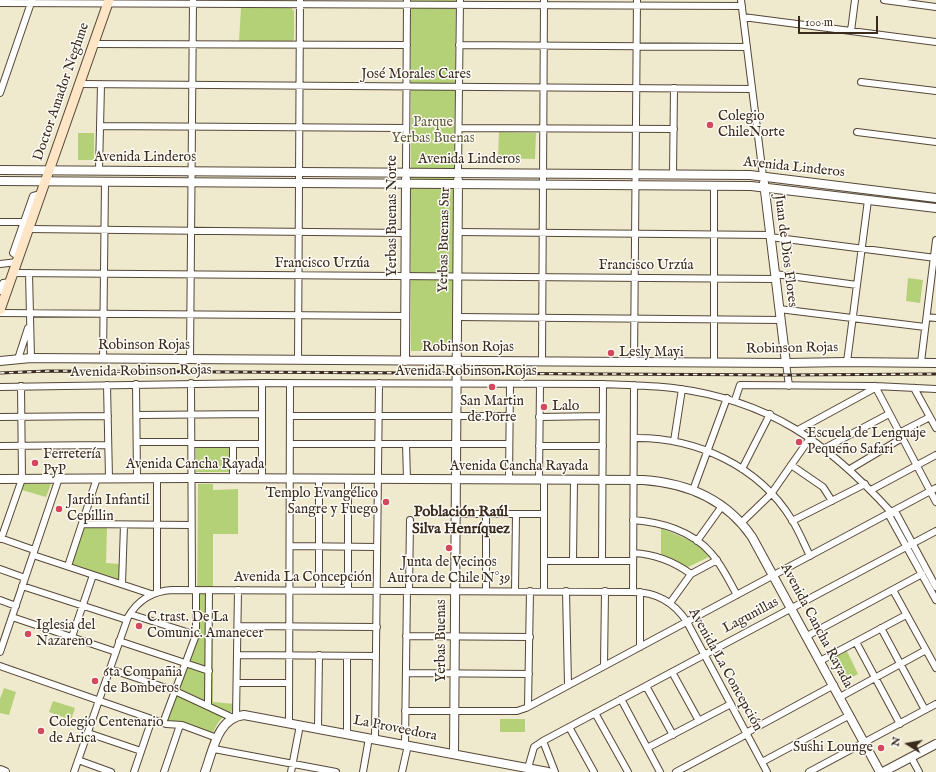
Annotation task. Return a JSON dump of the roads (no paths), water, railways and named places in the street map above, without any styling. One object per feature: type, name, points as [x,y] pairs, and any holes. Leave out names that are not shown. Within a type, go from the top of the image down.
[{"type":"main road","name":"Doctor Amador Neghme","points":[[0,310],[18,259],[26,226],[50,170],[108,2]]},
{"type":"street","points":[[851,31],[855,0]]},
{"type":"street","points":[[884,0],[936,6]]},
{"type":"street","points":[[0,93],[2,82],[32,1]]},
{"type":"street","points":[[0,3],[32,1],[742,3]]},
{"type":"street","points":[[190,359],[193,2]]},
{"type":"street","points":[[298,360],[300,2]]},
{"type":"street","name":"Yerbas Buenas Norte","points":[[405,361],[407,2]]},
{"type":"street","name":"Yerbas Buenas Sur","points":[[456,361],[460,2]]},
{"type":"street","points":[[542,362],[544,3]]},
{"type":"street","points":[[634,362],[637,3]]},
{"type":"street","name":"Juan de Dios Flores","points":[[742,3],[789,386]]},
{"type":"street","points":[[744,17],[936,42]]},
{"type":"street","points":[[94,44],[407,44]]},
{"type":"street","points":[[459,45],[747,47]]},
{"type":"street","points":[[861,82],[936,91]]},
{"type":"street","name":"José Morales Cares","points":[[79,84],[752,89]]},
{"type":"street","points":[[99,170],[101,85]]},
{"type":"street","points":[[673,175],[674,88]]},
{"type":"street","points":[[100,126],[406,128]]},
{"type":"street","points":[[459,128],[674,129]]},
{"type":"street","points":[[857,132],[936,142]]},
{"type":"street","name":"Avenida Linderos","points":[[0,170],[763,176],[936,198]]},
{"type":"street","name":"Avenida Linderos","points":[[0,181],[764,187],[936,208]]},
{"type":"street","points":[[103,359],[105,182]]},
{"type":"street","points":[[714,186],[714,363]]},
{"type":"street","points":[[847,362],[868,200]]},
{"type":"street","points":[[0,222],[26,226],[104,230],[406,233]]},
{"type":"street","points":[[458,232],[770,236],[935,258]]},
{"type":"street","points":[[921,362],[935,258],[936,240]]},
{"type":"street","points":[[0,264],[18,259]]},
{"type":"street","points":[[29,273],[31,358]]},
{"type":"street","name":"Francisco Urzúa","points":[[12,278],[29,273],[714,279],[775,277],[857,285]]},
{"type":"street","name":"Doctor Amador Neghme","points":[[0,291],[3,283],[12,278]]},
{"type":"street","points":[[779,309],[925,327]]},
{"type":"street","points":[[0,314],[405,316]]},
{"type":"street","points":[[457,317],[780,320]]},
{"type":"street","points":[[926,317],[936,318]]},
{"type":"street","points":[[18,359],[30,322]]},
{"type":"street","name":"Robinson Rojas","points":[[0,361],[31,358],[714,363],[936,363]]},
{"type":"street","name":"Yerbas Buenas","points":[[454,754],[456,361]]},
{"type":"street","points":[[163,723],[196,635],[191,525],[191,383]]},
{"type":"street","name":"Avenida Robinson Rojas","points":[[0,387],[191,383],[603,384],[682,389],[727,398],[770,414],[798,430],[825,448],[850,469],[892,512],[890,517],[910,545],[936,587]]},
{"type":"street","points":[[262,383],[262,478]]},
{"type":"street","points":[[289,723],[290,383]]},
{"type":"street","points":[[363,772],[372,738],[376,656],[379,383]]},
{"type":"street","points":[[136,384],[137,478]]},
{"type":"street","points":[[509,480],[510,384]]},
{"type":"street","points":[[540,384],[539,446],[544,514],[544,591]]},
{"type":"street","points":[[602,561],[603,384]]},
{"type":"street","points":[[107,385],[109,478]]},
{"type":"street","points":[[634,385],[633,561],[637,592],[640,647]]},
{"type":"street","points":[[21,386],[22,479],[1,539],[93,575],[154,593]]},
{"type":"street","points":[[735,400],[740,386],[936,389]]},
{"type":"street","points":[[875,387],[916,465],[933,490],[936,502]]},
{"type":"street","points":[[798,430],[875,387]]},
{"type":"street","points":[[850,469],[900,436],[934,422],[914,388]]},
{"type":"street","points":[[674,441],[682,389]]},
{"type":"street","points":[[693,490],[727,398]]},
{"type":"street","points":[[137,415],[262,414]]},
{"type":"street","points":[[742,469],[770,414]]},
{"type":"street","points":[[825,448],[889,414]]},
{"type":"street","points":[[0,417],[108,416]]},
{"type":"street","points":[[290,416],[510,416]]},
{"type":"street","points":[[540,417],[603,416]]},
{"type":"street","points":[[634,438],[674,441],[708,451],[742,469],[771,494],[792,521],[810,556]]},
{"type":"street","points":[[741,523],[771,494],[810,438]]},
{"type":"street","points":[[137,442],[262,444]]},
{"type":"street","points":[[0,446],[108,444]]},
{"type":"street","points":[[233,444],[233,478]]},
{"type":"street","points":[[290,444],[510,444]]},
{"type":"street","points":[[406,444],[406,479]]},
{"type":"street","points":[[539,446],[602,446]]},
{"type":"street","points":[[871,490],[936,455]]},
{"type":"street","points":[[791,465],[823,487],[832,501]]},
{"type":"street","points":[[0,652],[3,632],[12,617],[16,606],[59,478]]},
{"type":"street","points":[[68,566],[97,478]]},
{"type":"street","points":[[154,593],[157,525],[157,478]]},
{"type":"street","points":[[319,478],[319,590]]},
{"type":"street","points":[[348,478],[348,590]]},
{"type":"street","name":"Avenida Cancha Rayada","points":[[0,479],[348,478],[634,480],[667,482],[693,490],[722,506],[741,523],[757,545],[864,742],[882,772]]},
{"type":"street","points":[[573,561],[574,480]]},
{"type":"street","points":[[792,521],[864,484]]},
{"type":"street","points":[[405,711],[517,711],[527,707],[933,490]]},
{"type":"street","points":[[697,541],[722,506]]},
{"type":"street","points":[[456,514],[544,514]]},
{"type":"street","points":[[486,514],[486,591]]},
{"type":"street","points":[[515,591],[516,514]]},
{"type":"street","points":[[402,772],[406,744],[406,636],[410,520]]},
{"type":"street","points":[[634,520],[669,527],[697,541],[717,560],[737,595]]},
{"type":"street","points":[[82,524],[191,525]]},
{"type":"street","points":[[122,584],[124,525]]},
{"type":"street","name":"Lagunillas","points":[[528,768],[534,747],[543,741],[936,531]]},
{"type":"street","name":"Avenida Robinson Rojas","points":[[910,545],[922,574],[936,600]]},
{"type":"street","points":[[290,546],[377,547]]},
{"type":"street","points":[[633,553],[666,559],[690,574]]},
{"type":"street","points":[[670,603],[690,574],[717,560]]},
{"type":"street","points":[[544,561],[633,561]]},
{"type":"street","points":[[0,569],[25,578]]},
{"type":"street","points":[[807,636],[922,574]]},
{"type":"street","points":[[72,637],[93,575]]},
{"type":"street","points":[[22,586],[82,606],[196,635]]},
{"type":"street","name":"Avenida La Concepción","points":[[154,593],[194,590],[348,590],[637,592],[654,595],[670,603],[687,622],[767,772]]},
{"type":"street","points":[[208,706],[209,590]]},
{"type":"street","points":[[235,717],[238,590]]},
{"type":"street","points":[[892,590],[936,668]]},
{"type":"street","points":[[527,707],[530,591]]},
{"type":"street","points":[[566,591],[568,686]]},
{"type":"street","points":[[604,666],[605,592]]},
{"type":"street","points":[[74,772],[128,617],[137,605],[154,593]]},
{"type":"street","points":[[0,600],[16,606]]},
{"type":"street","points":[[820,661],[906,614]]},
{"type":"street","points":[[12,617],[116,652]]},
{"type":"street","points":[[238,626],[377,627]]},
{"type":"street","points":[[881,628],[926,710]]},
{"type":"street","points":[[406,636],[530,637]]},
{"type":"street","points":[[119,641],[209,671]]},
{"type":"street","points":[[856,642],[900,724]]},
{"type":"street","points":[[840,697],[926,650]]},
{"type":"street","points":[[237,655],[376,656]]},
{"type":"street","points":[[318,728],[319,655]]},
{"type":"street","points":[[347,656],[347,734]]},
{"type":"street","points":[[0,666],[163,723],[180,725],[217,738]]},
{"type":"street","points":[[110,669],[175,691],[235,717]]},
{"type":"street","points":[[672,672],[699,721]]},
{"type":"street","points":[[406,673],[529,674]]},
{"type":"street","points":[[237,683],[289,683]]},
{"type":"street","points":[[646,686],[673,735]]},
{"type":"street","points":[[676,772],[834,686]]},
{"type":"street","points":[[621,700],[660,772]]},
{"type":"street","points":[[647,748],[731,704]]},
{"type":"street","points":[[808,772],[936,704]]},
{"type":"street","points":[[595,714],[628,772]]},
{"type":"street","points":[[762,762],[850,715]]},
{"type":"street","name":"La Proveedora","points":[[235,717],[253,716],[548,772]]},
{"type":"street","points":[[205,772],[217,738],[224,724],[235,717]]},
{"type":"street","points":[[134,772],[152,719]]},
{"type":"street","points":[[164,772],[180,725]]},
{"type":"street","points":[[290,772],[300,725]]},
{"type":"street","points":[[569,727],[594,772]]},
{"type":"street","points":[[88,733],[141,751]]},
{"type":"street","points":[[543,741],[555,772]]},
{"type":"street","points":[[882,772],[936,744]]},
{"type":"street","points":[[214,749],[336,772]]},
{"type":"street","points":[[911,757],[919,772]]},
{"type":"street","points":[[78,760],[111,772]]},
{"type":"street","points":[[0,770],[5,772]]},
{"type":"railway","points":[[0,373],[48,371],[787,375],[936,374]]},
{"type":"place","name":"Colegio ChileNorte","points":[[710,125]]},
{"type":"place","name":"Lesly Mayi","points":[[611,353]]},
{"type":"place","name":"San Martin de Porre","points":[[492,387]]},
{"type":"place","name":"Lalo","points":[[544,407]]},
{"type":"place","name":"Escuela de Lenguaje Pequeño Safari","points":[[799,442]]},
{"type":"place","name":"Ferretería PyP","points":[[35,463]]},
{"type":"place","name":"Templo Evangélico Sangre y Fuego","points":[[386,502]]},
{"type":"place","name":"Jardin Infantil Cepillin","points":[[59,509]]},
{"type":"place","name":"Junta de Vecinos Aurora de Chile N°39","points":[[449,548]]},
{"type":"place","name":"C.trast. De La Comunic. Amanecer","points":[[139,626]]},
{"type":"place","name":"Iglesia del Nazareno","points":[[28,634]]},
{"type":"place","name":"6ta Compañia de Bomberos","points":[[95,681]]},
{"type":"place","name":"Colegio Centenario de Arica","points":[[41,731]]},
{"type":"place","name":"Sushi Lounge","points":[[881,748]]},
{"type":"district","name":"Población Raúl Silva Henríquez","points":[[461,522]]},
{"type":"park label","name":"Parque Yerbas Buenas","points":[[433,132]]}]
